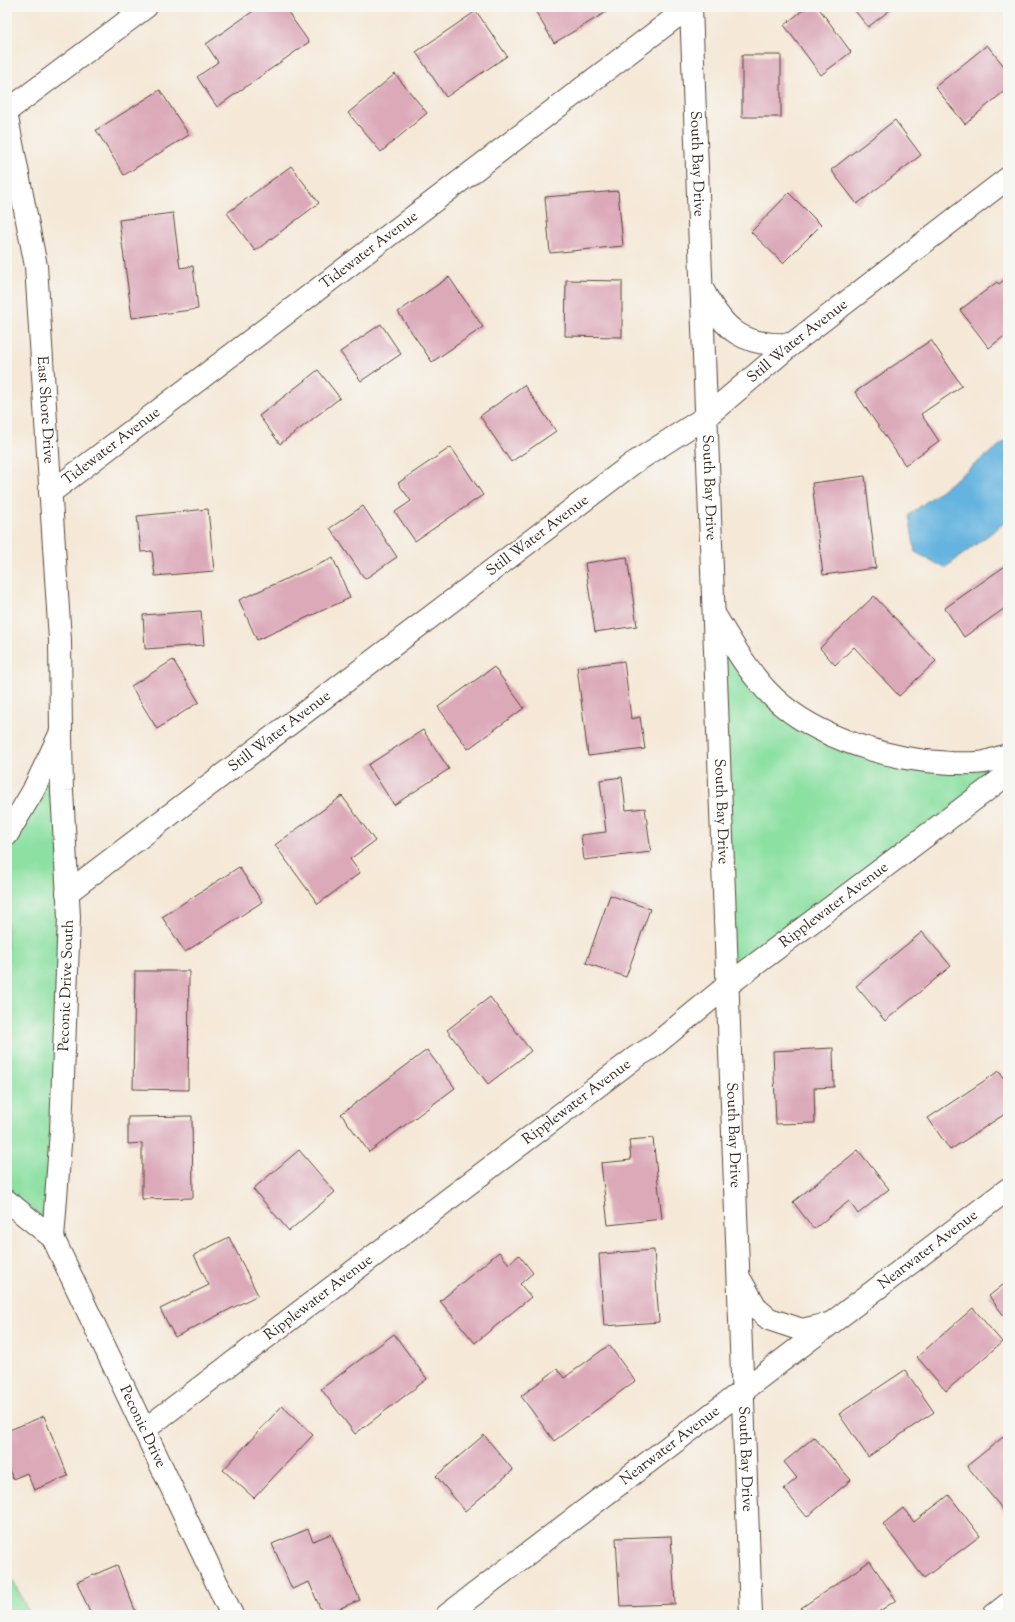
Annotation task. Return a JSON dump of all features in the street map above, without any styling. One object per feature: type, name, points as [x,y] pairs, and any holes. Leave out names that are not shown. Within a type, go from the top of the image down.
[{"type":"street","points":[[7,111],[146,7]]},
{"type":"street","name":"South Bay Drive","points":[[690,7],[707,416],[751,1615]]},
{"type":"street","name":"Tidewater Avenue","points":[[50,493],[690,7]]},
{"type":"street","name":"East Shore Drive","points":[[7,118],[36,266],[60,640],[61,732],[33,791],[7,835]]},
{"type":"street","name":"Still Water Avenue","points":[[67,893],[632,464],[707,416],[792,344],[1008,178]]},
{"type":"street","points":[[701,287],[714,312],[734,332],[751,339],[773,345],[792,344]]},
{"type":"street","points":[[714,615],[752,674],[774,698],[796,717],[822,730],[871,750],[929,762],[984,762],[1008,755]]},
{"type":"street","name":"Peconic Drive South","points":[[53,1238],[61,1130],[69,918],[62,791],[61,732]]},
{"type":"street","name":"Ripplewater Avenue","points":[[144,1430],[636,1057],[651,1048],[728,985],[1008,774]]},
{"type":"street","name":"Nearwater Avenue","points":[[447,1615],[1008,1189]]},
{"type":"street","points":[[7,1201],[53,1238]]},
{"type":"street","name":"Peconic Drive","points":[[53,1238],[232,1615]]},
{"type":"street","points":[[739,1278],[757,1309],[769,1319],[802,1330],[831,1324]]},
{"type":"street","points":[[994,1615],[1008,1604]]},
{"type":"green space","points":[[717,626],[738,662],[862,753],[1008,768],[731,978]]},
{"type":"green space","points":[[54,760],[62,921],[48,1224],[7,1191],[7,854]]},
{"type":"green space","points":[[7,1568],[30,1615],[7,1615]]},
{"type":"water","points":[[1008,439],[1008,520],[945,568],[915,552],[909,515]]},
{"type":"building","points":[[259,7],[284,7],[309,42],[217,107],[197,77],[218,62],[206,44]]},
{"type":"building","points":[[533,7],[615,7],[554,43]]},
{"type":"building","points":[[807,7],[818,7],[851,52],[821,75],[784,25]]},
{"type":"building","points":[[852,7],[894,7],[868,27]]},
{"type":"building","points":[[476,11],[507,56],[446,97],[416,52]]},
{"type":"building","points":[[987,45],[1008,71],[1008,88],[965,124],[935,87]]},
{"type":"building","points":[[742,55],[781,55],[781,117],[742,117]]},
{"type":"building","points":[[395,74],[427,113],[381,152],[348,113]]},
{"type":"building","points":[[160,90],[189,135],[124,175],[96,130]]},
{"type":"building","points":[[895,120],[921,155],[857,204],[831,170]]},
{"type":"building","points":[[291,166],[319,203],[255,251],[227,213]]},
{"type":"building","points":[[618,191],[623,246],[550,253],[545,197]]},
{"type":"building","points":[[789,193],[821,225],[783,263],[751,232]]},
{"type":"building","points":[[173,213],[180,268],[193,266],[198,309],[132,318],[119,220]]},
{"type":"building","points":[[449,277],[483,327],[432,362],[398,312]]},
{"type":"building","points":[[1008,277],[1008,333],[989,348],[960,310],[997,282],[999,284]]},
{"type":"building","points":[[566,280],[622,281],[622,337],[565,336]]},
{"type":"building","points":[[381,324],[401,354],[361,381],[340,352]]},
{"type":"building","points":[[931,340],[962,386],[921,414],[939,441],[905,465],[855,392]]},
{"type":"building","points":[[318,370],[340,398],[280,444],[259,416]]},
{"type":"building","points":[[524,385],[556,431],[511,462],[480,416]]},
{"type":"building","points":[[451,447],[483,495],[415,541],[395,512],[411,501],[398,483]]},
{"type":"building","points":[[865,476],[876,568],[823,575],[812,483]]},
{"type":"building","points":[[363,506],[397,557],[365,579],[330,528]]},
{"type":"building","points":[[208,509],[214,571],[155,576],[152,551],[141,552],[137,516]]},
{"type":"building","points":[[627,557],[637,626],[595,632],[585,563]]},
{"type":"building","points":[[333,558],[350,598],[257,640],[239,600]]},
{"type":"building","points":[[1008,564],[1008,606],[964,637],[945,608]]},
{"type":"building","points":[[874,596],[936,661],[899,696],[854,647],[835,665],[820,648]]},
{"type":"building","points":[[201,611],[204,645],[145,649],[143,615]]},
{"type":"building","points":[[173,660],[199,702],[157,729],[131,686]]},
{"type":"building","points":[[624,661],[631,719],[640,717],[645,749],[588,756],[577,667]]},
{"type":"building","points":[[494,667],[524,708],[468,749],[438,707]]},
{"type":"building","points":[[423,730],[449,769],[394,805],[368,765]]},
{"type":"building","points":[[622,777],[626,810],[645,808],[651,852],[584,860],[581,835],[606,832],[600,780]]},
{"type":"building","points":[[342,796],[375,841],[350,859],[360,873],[318,904],[275,845]]},
{"type":"building","points":[[239,867],[262,902],[185,952],[162,917]]},
{"type":"building","points":[[610,895],[650,909],[626,977],[586,963]]},
{"type":"building","points":[[922,932],[951,966],[885,1021],[856,986]]},
{"type":"building","points":[[135,971],[189,971],[188,1090],[133,1089]]},
{"type":"building","points":[[490,997],[531,1051],[488,1084],[447,1030]]},
{"type":"building","points":[[833,1048],[834,1087],[814,1088],[815,1123],[776,1124],[773,1051]]},
{"type":"building","points":[[427,1050],[455,1088],[369,1152],[341,1114]]},
{"type":"building","points":[[999,1071],[1008,1085],[1008,1112],[950,1150],[928,1118]]},
{"type":"building","points":[[192,1116],[193,1198],[142,1199],[142,1143],[128,1144],[128,1117]]},
{"type":"building","points":[[653,1138],[662,1219],[608,1225],[601,1163],[631,1160],[629,1140]]},
{"type":"building","points":[[299,1150],[335,1192],[289,1231],[253,1189]]},
{"type":"building","points":[[858,1150],[889,1189],[858,1214],[849,1201],[814,1229],[793,1202]]},
{"type":"building","points":[[229,1237],[258,1295],[175,1337],[160,1309],[209,1285],[194,1255]]},
{"type":"building","points":[[654,1250],[659,1322],[604,1326],[599,1254]]},
{"type":"building","points":[[499,1252],[509,1264],[519,1255],[533,1273],[520,1284],[531,1297],[475,1343],[440,1301]]},
{"type":"building","points":[[1008,1281],[1008,1321],[989,1296]]},
{"type":"building","points":[[973,1308],[1002,1342],[946,1391],[917,1357]]},
{"type":"building","points":[[394,1334],[427,1379],[355,1434],[321,1389]]},
{"type":"building","points":[[609,1345],[635,1381],[554,1441],[521,1396],[557,1369],[564,1378]]},
{"type":"building","points":[[905,1370],[934,1412],[868,1457],[839,1414]]},
{"type":"building","points":[[282,1406],[313,1435],[254,1498],[223,1470]]},
{"type":"building","points":[[44,1416],[68,1476],[34,1490],[27,1473],[13,1479],[7,1464],[7,1450],[9,1449],[7,1443],[7,1431]]},
{"type":"building","points":[[1008,1433],[1008,1510],[1005,1512],[967,1466]]},
{"type":"building","points":[[484,1435],[513,1470],[465,1511],[436,1476]]},
{"type":"building","points":[[814,1437],[851,1480],[807,1517],[784,1489],[797,1478],[784,1462]]},
{"type":"building","points":[[949,1495],[980,1536],[924,1578],[883,1524],[903,1508],[914,1522]]},
{"type":"building","points":[[308,1529],[313,1541],[331,1534],[360,1600],[323,1615],[309,1582],[292,1589],[272,1544]]},
{"type":"building","points":[[671,1536],[675,1604],[620,1606],[616,1538]]},
{"type":"building","points":[[870,1561],[896,1600],[874,1615],[805,1615],[801,1608]]},
{"type":"building","points":[[117,1565],[137,1615],[91,1615],[77,1582]]}]
